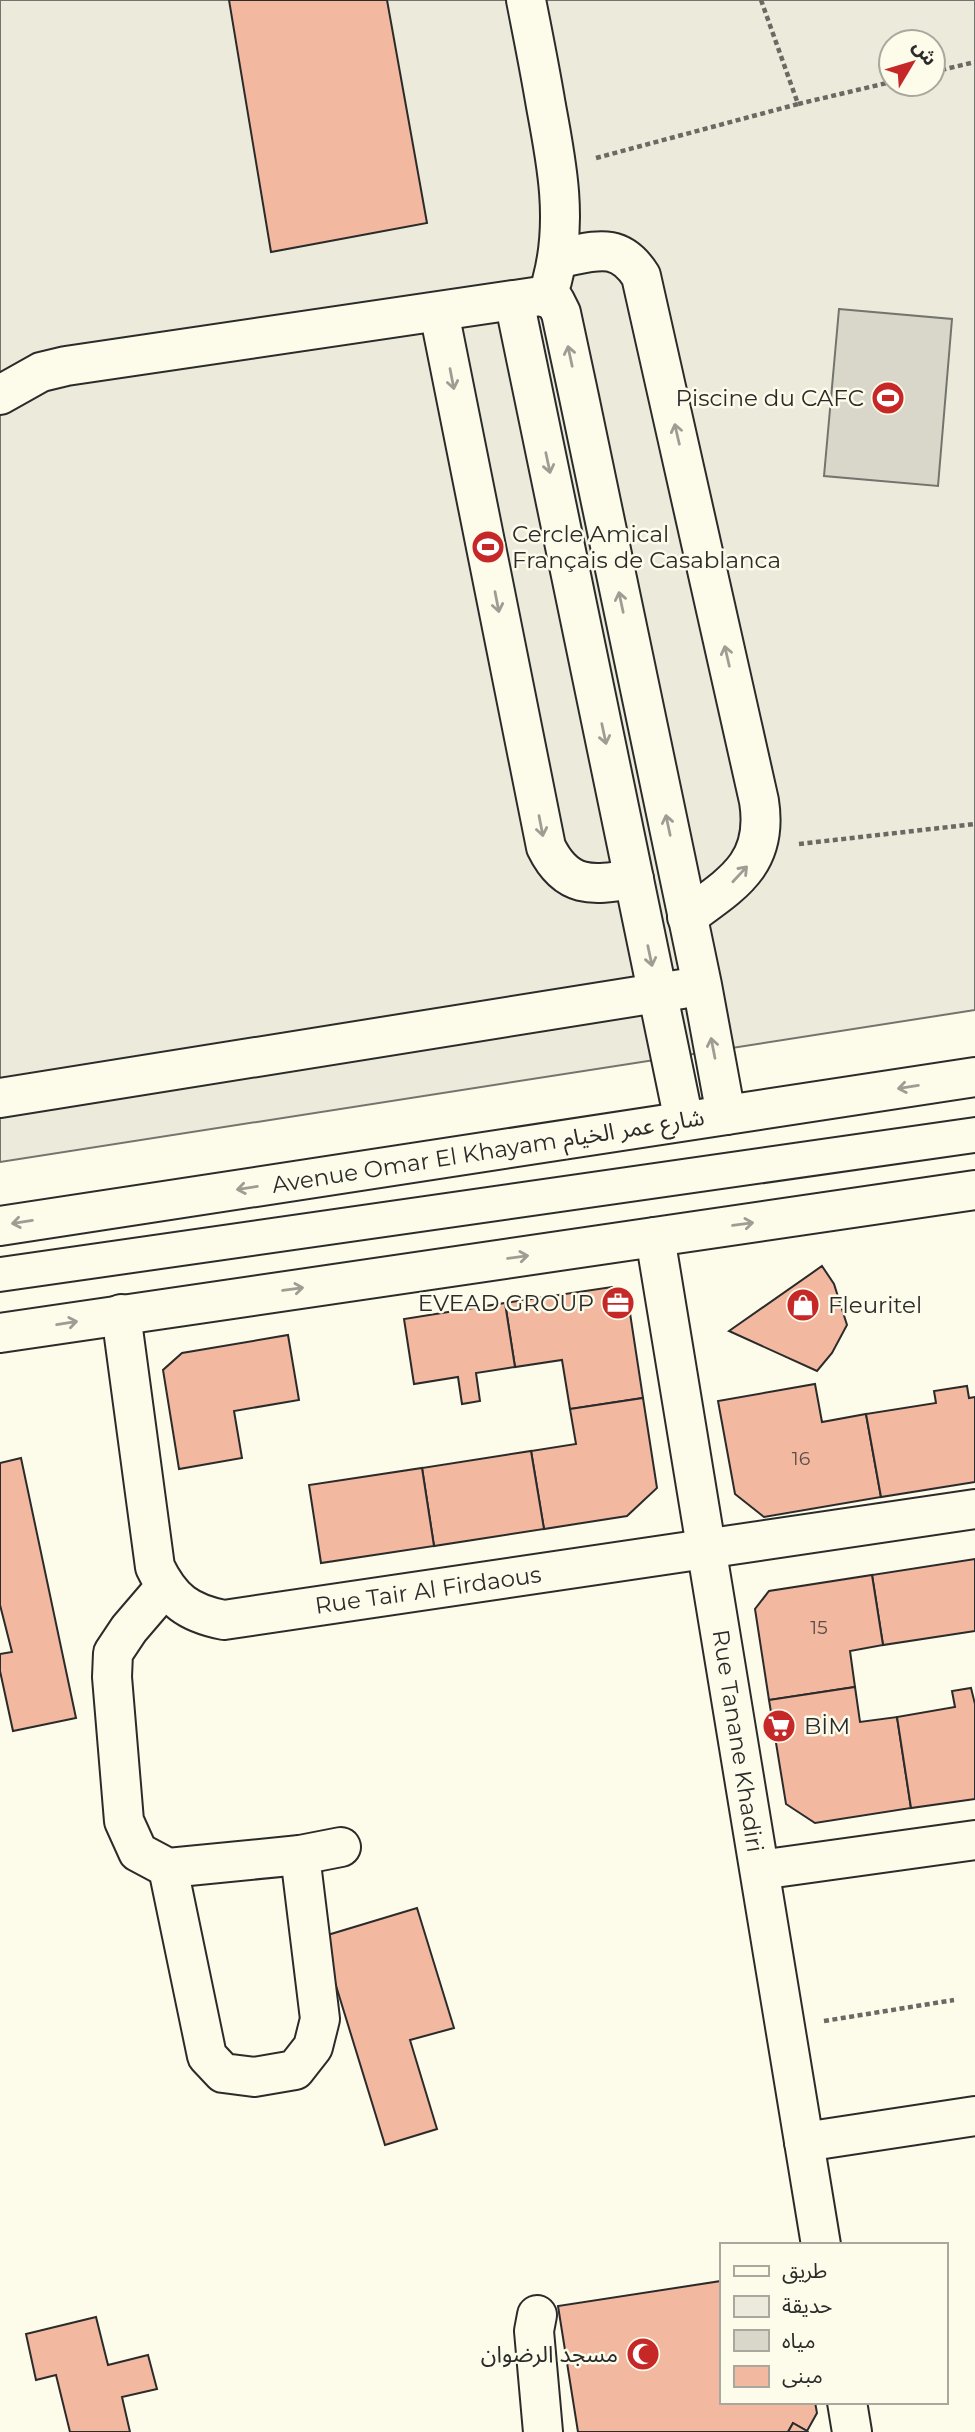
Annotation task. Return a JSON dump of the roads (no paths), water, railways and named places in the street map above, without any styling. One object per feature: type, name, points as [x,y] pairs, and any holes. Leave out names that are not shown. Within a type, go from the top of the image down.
[{"type":"street","points":[[526,0],[558,169],[561,199],[559,258],[531,298],[536,407],[684,1121]]},
{"type":"street","points":[[559,258],[610,251],[623,255],[634,264],[641,276],[759,801],[762,833],[757,849],[741,876],[687,917]]},
{"type":"street","points":[[0,395],[41,372],[66,366],[531,298],[559,307],[702,985],[726,1115]]},
{"type":"street","points":[[439,312],[546,847],[553,863],[566,875],[581,883],[598,885],[634,879]]},
{"type":"street","points":[[536,407],[579,397]]},
{"type":"street","points":[[592,675],[634,666]]},
{"type":"street","points":[[0,1098],[702,985]]},
{"type":"street","name":"Avenue Omar El Khayam شارع عمر الخيام","points":[[0,1226],[975,1077]]},
{"type":"street","points":[[0,1333],[975,1190]]},
{"type":"street","name":"Rue Tanane Khadiri","points":[[655,1237],[821,2243]]},
{"type":"street","points":[[121,1314],[155,1567],[165,1587],[129,1629],[113,1653],[112,1677],[124,1821],[138,1852],[168,1868],[300,1855],[341,1847]]},
{"type":"street","name":"Rue Tair Al Firdaous","points":[[165,1587],[183,1604],[202,1615],[224,1620],[975,1509]]},
{"type":"street","points":[[760,1870],[975,1840]]},
{"type":"street","points":[[168,1868],[207,2056],[223,2073],[254,2077],[295,2070],[313,2048],[320,2019],[300,1855]]},
{"type":"street","points":[[804,2142],[975,2116]]},
{"type":"street","points":[[537,2315],[534,2331],[543,2432]]},
{"type":"street","points":[[848,2404],[852,2432]]},
{"type":"water","name":"Piscine du CAFC","points":[[839,309],[952,319],[938,486],[824,476]]},
{"type":"tram line","points":[[0,1257],[975,1117]]},
{"type":"tram line","points":[[0,1292],[975,1153]]},
{"type":"place","name":"Piscine du CAFC","points":[[888,398]]},
{"type":"place","name":"Cercle Amical Français de Casablanca","points":[[488,547]]},
{"type":"place","name":"EVEAD GROUP","points":[[618,1303]]},
{"type":"place","name":"Fleuritel","points":[[803,1305]]},
{"type":"place","name":"BİM","points":[[779,1726]]},
{"type":"place","name":"مسجد الرضوان","points":[[643,2354]]}]
